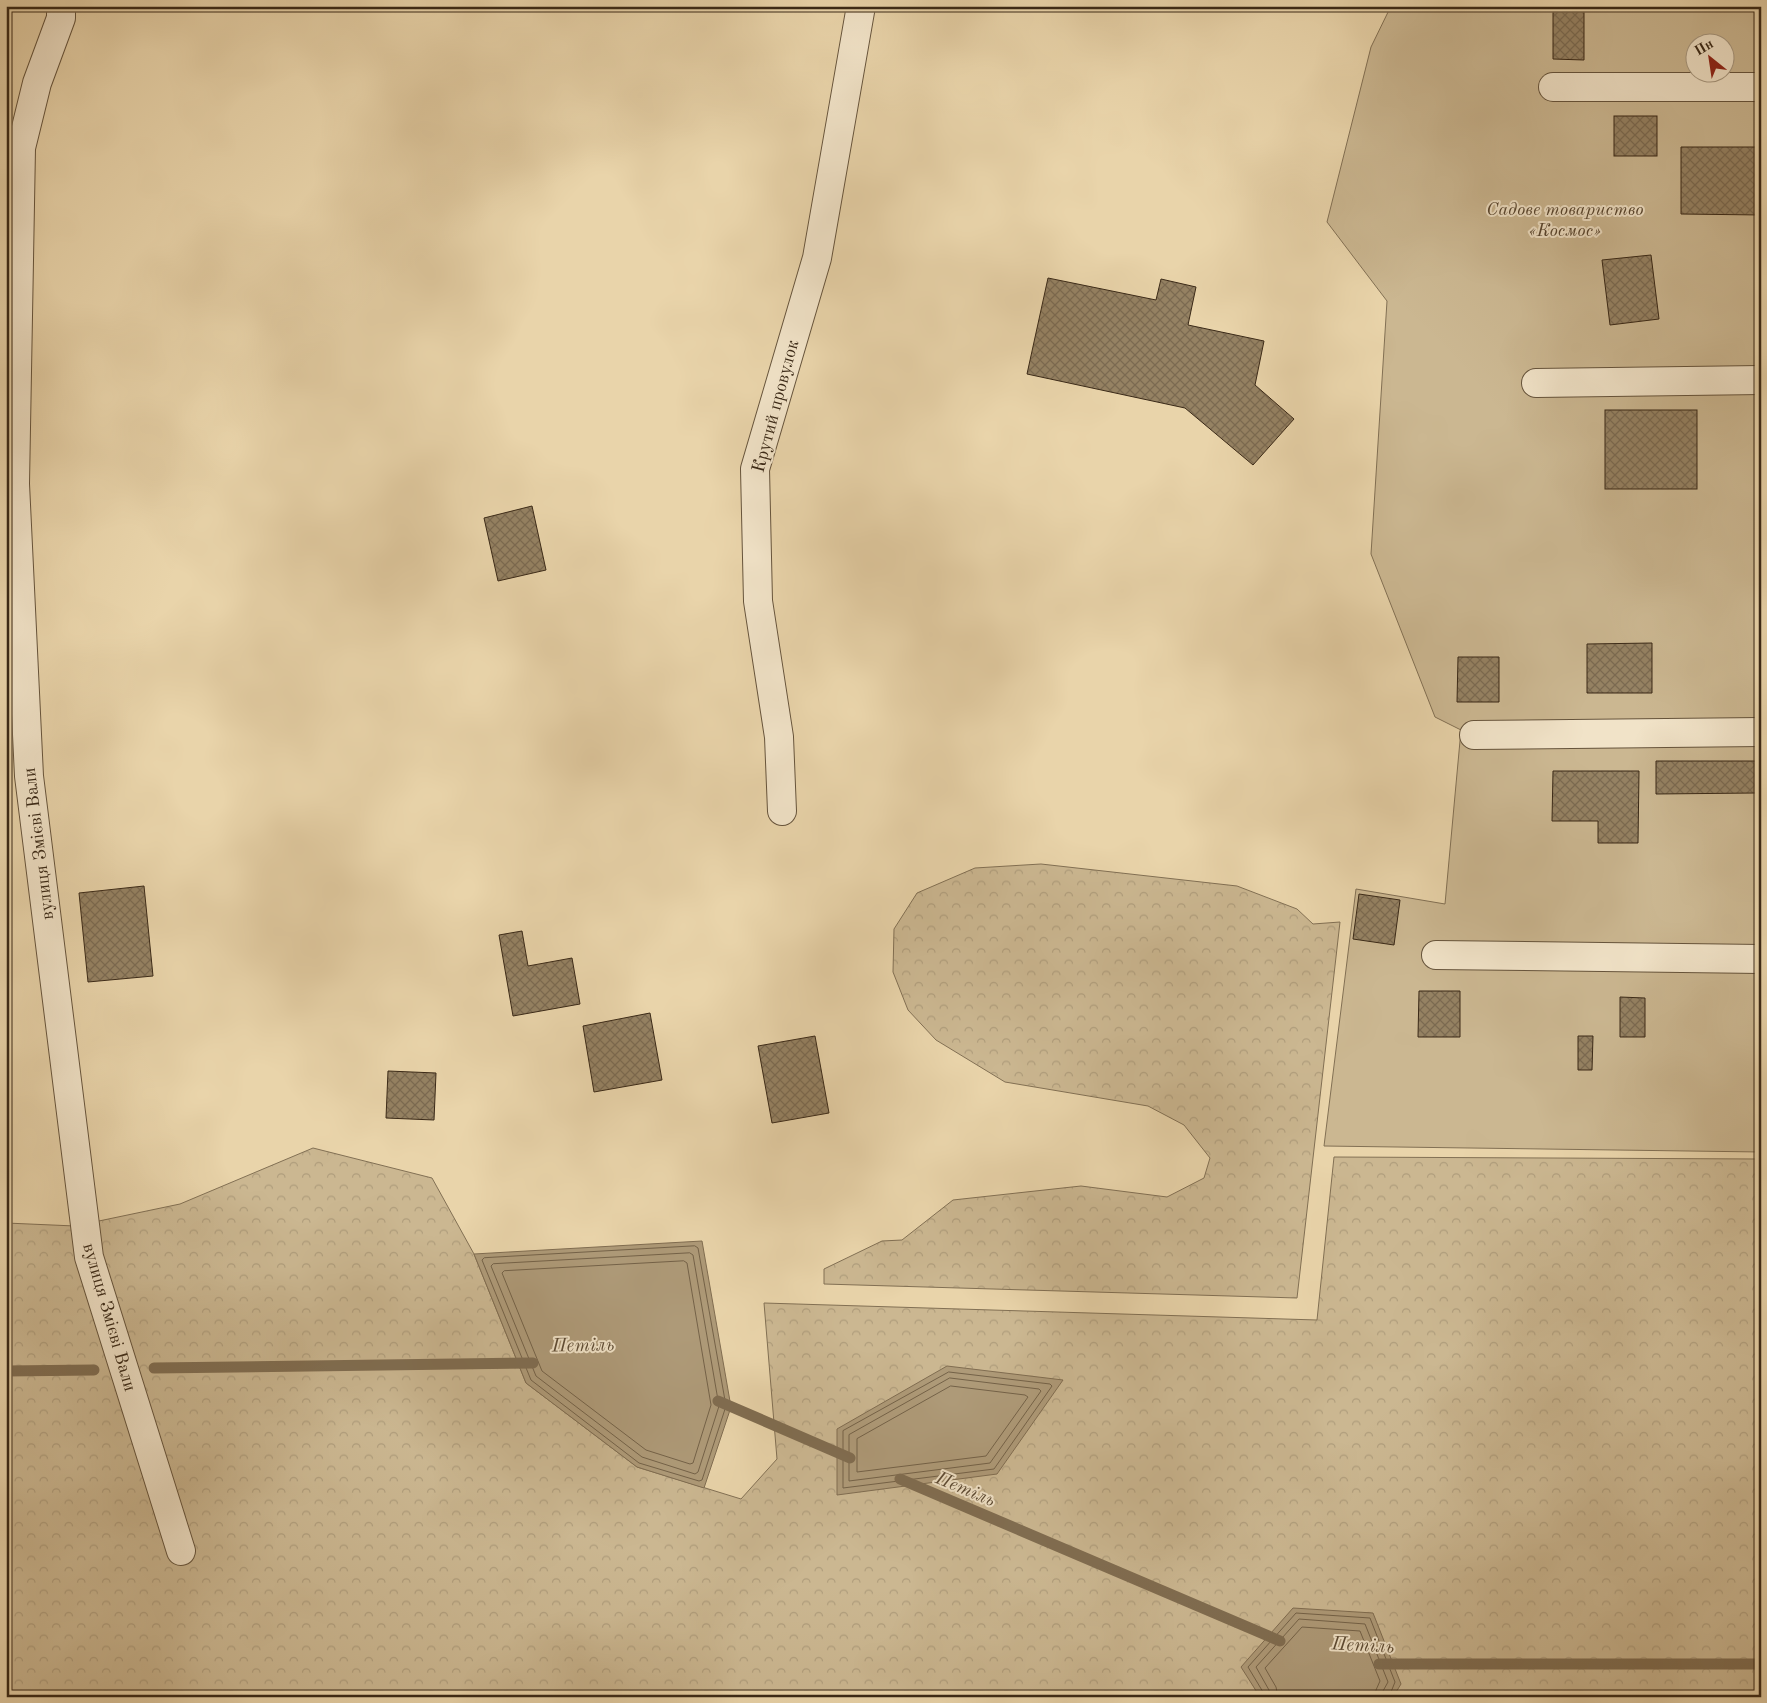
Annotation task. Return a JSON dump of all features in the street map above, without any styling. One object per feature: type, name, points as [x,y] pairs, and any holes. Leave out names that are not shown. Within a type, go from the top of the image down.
[{"type":"street","name":"вулиця Змієві Вали","points":[[62,6],[61,18],[37,83],[21,148],[15,484],[29,776],[89,1257],[181,1551]]},
{"type":"street","name":"Крутий провулок","points":[[782,811],[779,736],[758,601],[755,469],[817,258],[861,6]]},
{"type":"street","points":[[1553,87],[1761,87]]},
{"type":"street","points":[[1536,383],[1761,380]]},
{"type":"street","points":[[1474,735],[1761,732]]},
{"type":"street","points":[[1436,955],[1761,959]]},
{"type":"green space","name":"Садове товариство «Космос»","points":[[1391,6],[1761,6],[1761,1152],[1324,1146],[1356,889],[1445,904],[1461,730],[1435,717],[1371,554],[1387,301],[1327,222],[1371,47]]},
{"type":"green space","points":[[1041,864],[1237,886],[1297,909],[1313,924],[1340,922],[1297,1298],[824,1284],[824,1269],[882,1241],[902,1240],[953,1200],[1081,1186],[1167,1197],[1204,1178],[1210,1158],[1184,1125],[1148,1106],[1005,1082],[936,1040],[908,1010],[893,972],[894,929],[917,893],[975,868]]},
{"type":"green space","points":[[313,1148],[432,1178],[474,1254],[526,1383],[637,1467],[741,1499],[777,1459],[764,1303],[1317,1320],[1334,1157],[1761,1159],[1761,1697],[6,1697],[6,1223],[75,1226],[180,1204]]},
{"type":"water","points":[[702,1241],[731,1407],[704,1488],[637,1467],[526,1383],[474,1254]]},
{"type":"water","points":[[947,1366],[1063,1380],[997,1474],[837,1495],[837,1429]]},
{"type":"water","points":[[1293,1608],[1373,1613],[1401,1684],[1393,1697],[1260,1697],[1241,1667]]},
{"type":"building","points":[[1553,6],[1584,6],[1584,60],[1553,59]]},
{"type":"building","points":[[1614,116],[1657,116],[1657,156],[1614,156]]},
{"type":"building","points":[[1681,147],[1761,147],[1761,215],[1681,214]]},
{"type":"building","points":[[1651,255],[1659,319],[1610,325],[1602,260]]},
{"type":"building","points":[[1048,278],[1156,300],[1161,279],[1196,287],[1188,325],[1264,341],[1255,385],[1294,419],[1253,465],[1185,408],[1027,374]]},
{"type":"building","points":[[1605,410],[1697,410],[1697,489],[1605,489]]},
{"type":"building","points":[[532,506],[546,570],[498,581],[484,518]]},
{"type":"building","points":[[1652,643],[1652,693],[1587,693],[1587,644]]},
{"type":"building","points":[[1458,657],[1499,657],[1499,702],[1457,702]]},
{"type":"building","points":[[1656,761],[1756,761],[1756,793],[1656,794]]},
{"type":"building","points":[[1553,771],[1639,771],[1638,843],[1598,843],[1598,821],[1552,821]]},
{"type":"building","points":[[144,886],[153,976],[88,982],[79,893]]},
{"type":"building","points":[[1359,894],[1400,900],[1394,945],[1353,939]]},
{"type":"building","points":[[522,931],[528,966],[572,958],[580,1004],[513,1016],[499,935]]},
{"type":"building","points":[[1419,991],[1460,991],[1460,1037],[1418,1037]]},
{"type":"building","points":[[1620,997],[1645,998],[1645,1037],[1620,1037]]},
{"type":"building","points":[[650,1013],[662,1080],[594,1092],[583,1026]]},
{"type":"building","points":[[815,1036],[829,1113],[772,1123],[758,1046]]},
{"type":"building","points":[[1578,1036],[1593,1036],[1592,1070],[1578,1070]]},
{"type":"building","points":[[388,1071],[436,1073],[434,1120],[386,1118]]},
{"type":"waterway","name":"Петіль","points":[[154,1368],[533,1363]]},
{"type":"waterway","name":"Петіль","points":[[6,1371],[94,1370]]},
{"type":"waterway","name":"Петіль","points":[[718,1401],[850,1458]]},
{"type":"waterway","name":"Петіль","points":[[900,1479],[1280,1641]]},
{"type":"waterway","name":"Петіль","points":[[1379,1664],[1761,1664]]}]
